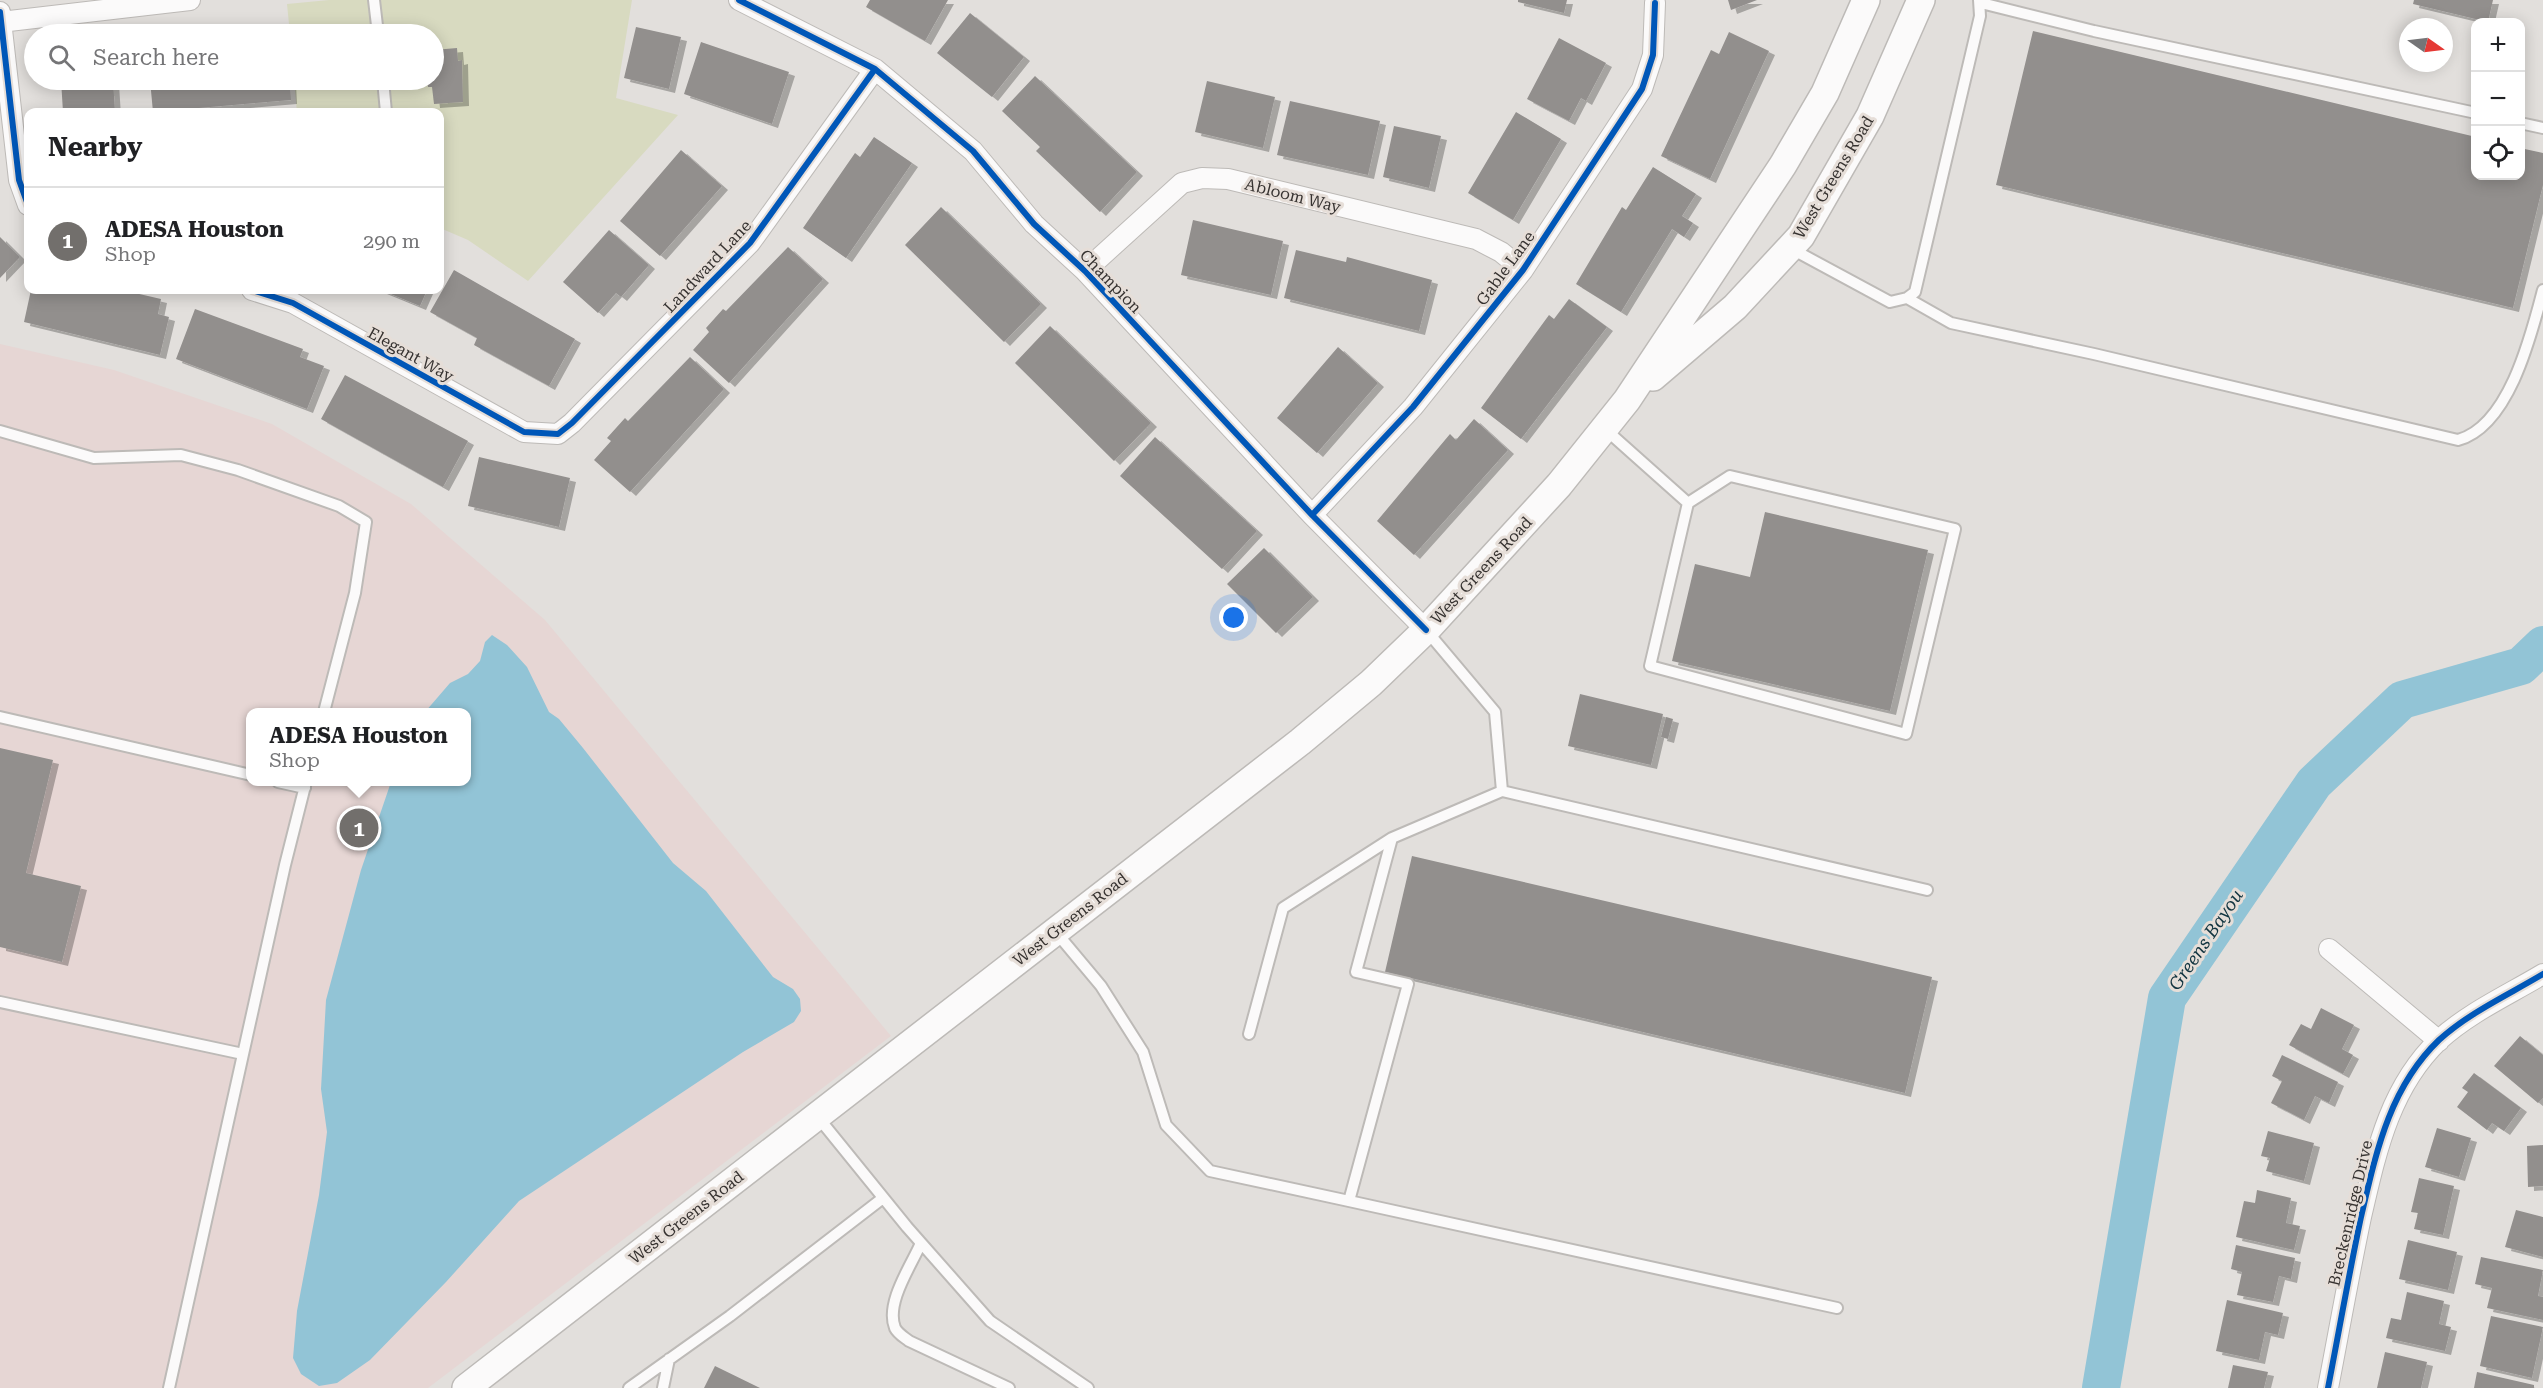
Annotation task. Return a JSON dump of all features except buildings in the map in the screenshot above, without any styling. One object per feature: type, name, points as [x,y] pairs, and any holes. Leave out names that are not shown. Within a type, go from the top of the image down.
[{"type":"main road","name":"West Greens Road","points":[[479,1381],[817,1115],[1300,742],[1371,683],[1426,630],[1559,485],[1627,400],[1783,165],[1825,93],[1866,0]]},
{"type":"main road","name":"West Greens Road","points":[[1627,400],[1735,306],[1801,236],[1870,116],[1921,0]]},
{"type":"street","points":[[24,192],[20,180],[1,19],[190,0]]},
{"type":"street","name":"Champion","points":[[744,1],[875,69],[973,151],[1034,224],[1085,271],[1312,514],[1426,630]]},
{"type":"street","name":"Gable Lane","points":[[1312,514],[1413,407],[1523,270],[1642,88],[1653,55],[1655,3]]},
{"type":"street","name":"Landward Lane","points":[[558,434],[572,423],[750,243],[875,69]]},
{"type":"street","name":"Abloom Way","points":[[1085,271],[1182,183],[1202,178],[1228,179],[1476,240],[1501,252],[1523,270]]},
{"type":"street","name":"Elegant Way","points":[[265,294],[293,303],[524,432],[558,434]]},
{"type":"street","points":[[2329,949],[2439,1041]]},
{"type":"street","name":"Breckenridge Drive","points":[[2328,1388],[2353,1254],[2381,1135],[2399,1092],[2421,1060],[2439,1041],[2478,1011],[2543,974]]},
{"type":"lane","points":[[374,0],[377,24]]},
{"type":"lane","points":[[1790,248],[1890,302],[1906,298],[1915,292],[1980,16],[1980,2],[2094,31],[2471,112]]},
{"type":"lane","points":[[384,90],[386,108]]},
{"type":"lane","points":[[2525,124],[2543,128]]},
{"type":"lane","points":[[1906,298],[1951,324],[2105,357],[2458,440],[2473,436],[2484,428],[2520,370],[2543,290]]},
{"type":"lane","points":[[1605,428],[1688,503]]},
{"type":"lane","points":[[0,431],[94,458],[181,455],[238,470],[339,506],[366,522],[355,593],[325,708]]},
{"type":"lane","points":[[1730,476],[1955,529],[1906,734],[1650,666],[1688,503],[1730,476]]},
{"type":"lane","points":[[1426,630],[1495,712],[1502,791]]},
{"type":"lane","points":[[0,717],[246,774]]},
{"type":"lane","points":[[169,1388],[243,1054],[306,786]]},
{"type":"lane","points":[[1249,1034],[1283,908],[1392,838],[1502,791],[1927,890]]},
{"type":"lane","points":[[1349,1201],[1408,984],[1356,972],[1392,838]]},
{"type":"lane","points":[[1055,931],[1101,986],[1143,1052],[1166,1125],[1210,1170],[1837,1308]]},
{"type":"lane","points":[[0,1002],[243,1054]]},
{"type":"lane","points":[[817,1115],[921,1243],[990,1321],[1088,1388]]},
{"type":"lane","points":[[629,1388],[884,1198]]},
{"type":"lane","points":[[921,1243],[895,1301],[893,1319],[896,1331],[909,1341],[1009,1388]]},
{"type":"lane","points":[[663,1388],[669,1359]]},
{"type":"shaded area","points":[[0,344],[114,370],[272,424],[411,504],[545,620],[891,1036],[428,1388],[0,1388]]},
{"type":"green space","points":[[329,0],[632,0],[616,98],[678,115],[528,281],[468,240],[444,230],[444,108],[297,108],[295,90],[444,90],[444,24],[289,24],[287,4]]},
{"type":"water","points":[[492,635],[507,645],[527,667],[549,712],[559,719],[583,748],[673,863],[706,891],[773,977],[793,989],[800,999],[801,1011],[794,1022],[743,1052],[519,1201],[446,1282],[370,1360],[337,1383],[319,1386],[301,1374],[293,1358],[297,1311],[319,1195],[327,1132],[321,1089],[326,1000],[361,870],[390,786],[471,786],[471,708],[428,708],[450,683],[468,674],[480,661],[485,642]]},
{"type":"waterway","name":"Greens Bayou","points":[[2101,1388],[2167,998],[2314,783],[2402,700],[2521,666],[2543,645]]},
{"type":"cycle path","points":[[739,0],[875,69],[973,151],[1034,224],[1085,271],[1312,515],[1426,630]]},
{"type":"cycle path","points":[[1312,515],[1413,407],[1523,270],[1642,89],[1653,55],[1655,3]]},
{"type":"cycle path","points":[[0,12],[19,180],[24,194]]},
{"type":"cycle path","points":[[265,294],[293,303],[524,432],[558,434],[572,423],[750,243],[875,69]]},
{"type":"cycle path","points":[[2328,1388],[2361,1217],[2379,1146],[2396,1100],[2422,1059],[2439,1040],[2476,1012],[2543,974]]},
{"type":"place","name":"ADESA Houston","points":[[359,828]]}]
